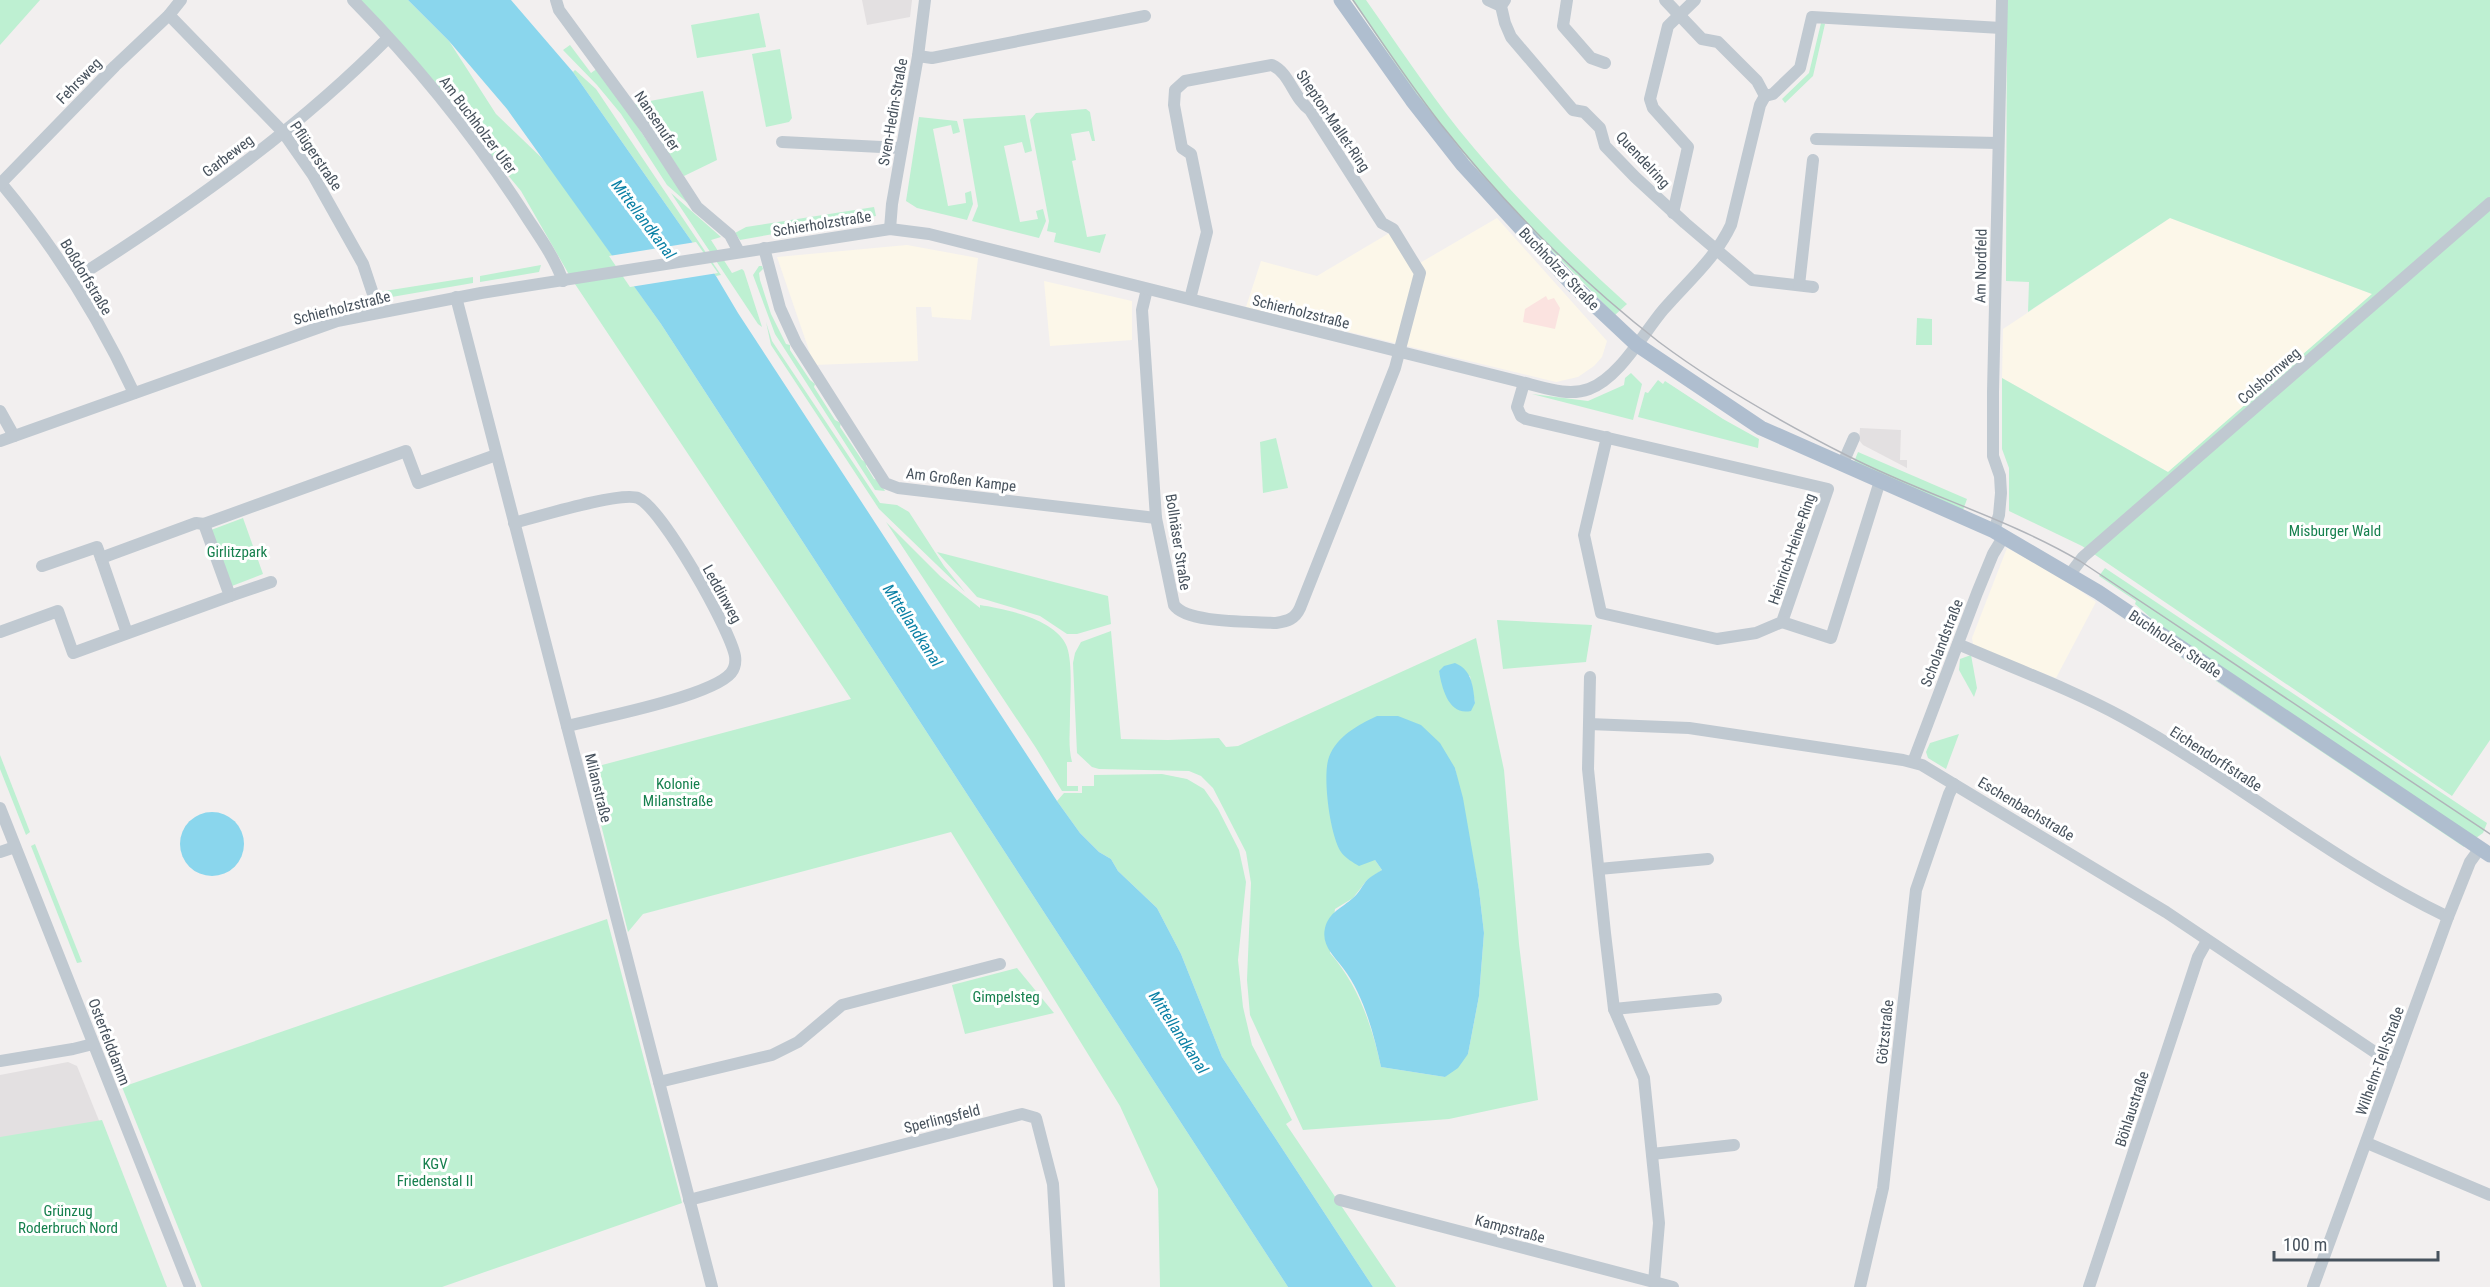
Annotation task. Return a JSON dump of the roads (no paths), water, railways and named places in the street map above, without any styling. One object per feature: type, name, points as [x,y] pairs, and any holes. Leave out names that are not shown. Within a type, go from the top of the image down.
[{"type":"main road","name":"Buchholzer Straße","points":[[1341,0],[1412,100],[1463,165],[1570,283],[1636,344],[1761,428],[1999,533],[2070,574],[2485,852]]},
{"type":"street","name":"Fehrsweg","points":[[1,183],[115,66],[169,15],[181,0]]},
{"type":"street","name":"Am Buchholzer Ufer","points":[[353,0],[422,76],[488,159],[557,265],[563,280]]},
{"type":"street","name":"Nansenufer","points":[[556,0],[559,10],[646,130],[697,207],[730,235],[739,252]]},
{"type":"street","name":"Sven-Hedin-Straße","points":[[890,229],[892,204],[918,56],[925,0]]},
{"type":"street","points":[[1488,0],[1503,3]]},
{"type":"street","points":[[1567,0],[1563,26],[1590,58],[1605,63]]},
{"type":"street","points":[[1665,0],[1702,39],[1718,42],[1757,81],[1765,96]]},
{"type":"street","points":[[1673,213],[1688,147],[1653,108],[1650,99],[1666,32],[1695,0]]},
{"type":"street","name":"Am Nordfeld","points":[[1999,533],[2000,476],[1993,444],[2002,0]]},
{"type":"street","name":"Quendelring","points":[[1503,3],[1505,23],[1511,36],[1573,110],[1584,112],[1594,122],[1599,128],[1605,146],[1673,213],[1752,280],[1813,287]]},
{"type":"street","name":"Pflügerstraße","points":[[169,15],[284,132],[339,218],[363,264],[379,312]]},
{"type":"street","points":[[918,56],[932,58],[1145,16]]},
{"type":"street","points":[[1636,344],[1716,251],[1731,225],[1760,105],[1765,96],[1773,94],[1800,68],[1812,17],[2001,28]]},
{"type":"street","name":"Garbeweg","points":[[73,280],[160,225],[284,132],[353,73],[388,38]]},
{"type":"street","name":"Shepton-Mallet-Ring","points":[[1190,299],[1207,232],[1191,154],[1182,148],[1174,105],[1175,90],[1185,81],[1272,65],[1282,71],[1302,104],[1310,110],[1382,223],[1393,229],[1420,273],[1400,352]]},
{"type":"street","points":[[1816,139],[1998,143]]},
{"type":"street","points":[[782,142],[901,148]]},
{"type":"street","points":[[1799,285],[1813,160]]},
{"type":"street","name":"Boßdorfstraße","points":[[1,183],[29,216],[73,280],[134,393]]},
{"type":"street","name":"Colshornweg","points":[[2070,574],[2083,557],[2490,203]]},
{"type":"street","name":"Schierholzstraße","points":[[0,441],[314,328],[379,312],[456,297],[890,229],[929,234],[1564,392],[1590,388],[1607,377],[1636,344]]},
{"type":"street","name":"Am Großen Kampe","points":[[764,248],[780,308],[796,343],[885,483],[898,488],[1156,518]]},
{"type":"street","name":"Bollnäser Straße","points":[[1147,289],[1142,310],[1156,518],[1174,605],[1178,610],[1194,617],[1276,623],[1288,621],[1296,615],[1400,352]]},
{"type":"street","name":"Milanstraße","points":[[456,297],[514,523],[520,537],[712,1287]]},
{"type":"street","name":"Heinrich-Heine-Ring","points":[[1524,383],[1517,407],[1521,416],[1828,489],[1782,622],[1756,633],[1717,639],[1601,613],[1584,535],[1607,437]]},
{"type":"street","points":[[0,411],[14,436]]},
{"type":"street","points":[[1842,465],[1854,438]]},
{"type":"street","points":[[100,558],[196,523],[204,524],[406,450],[418,483],[496,455]]},
{"type":"street","points":[[1782,622],[1831,638],[1880,481]]},
{"type":"street","name":"Leddinweg","points":[[514,523],[619,497],[639,498],[651,508],[698,579],[724,626],[735,658],[735,668],[723,680],[686,696],[567,726]]},
{"type":"street","points":[[204,524],[230,596]]},
{"type":"street","name":"Scholandstraße","points":[[1913,762],[1999,533]]},
{"type":"street","points":[[42,566],[97,547],[127,633]]},
{"type":"street","points":[[0,632],[57,611],[73,653],[271,582]]},
{"type":"street","name":"Eichendorffstraße","points":[[1958,644],[2057,686],[2123,718],[2199,764],[2377,880],[2448,917]]},
{"type":"street","points":[[1590,677],[1588,769],[1614,1009],[1644,1078],[1659,1223],[1654,1282]]},
{"type":"street","name":"Eschenbachstraße","points":[[1588,724],[1689,728],[1913,762],[1933,770],[2166,912],[2394,1065]]},
{"type":"street","name":"Götzstraße","points":[[1860,1287],[1884,1182],[1916,890],[1954,784]]},
{"type":"street","name":"Osterfelddamm","points":[[0,808],[190,1287]]},
{"type":"street","points":[[0,852],[15,847]]},
{"type":"street","name":"Wilhelm-Tell-Straße","points":[[2313,1287],[2448,917],[2470,862],[2485,852]]},
{"type":"street","points":[[1599,869],[1708,859]]},
{"type":"street","name":"Böhlaustraße","points":[[2089,1287],[2198,957],[2207,941]]},
{"type":"street","points":[[659,1082],[772,1055],[798,1042],[842,1005],[1000,964]]},
{"type":"street","points":[[1614,1009],[1716,999]]},
{"type":"street","points":[[0,1061],[93,1044]]},
{"type":"street","name":"Sperlingsfeld","points":[[689,1200],[1022,1114],[1036,1118],[1053,1184],[1059,1287]]},
{"type":"street","points":[[2367,1143],[2490,1195]]},
{"type":"street","points":[[1652,1154],[1734,1145]]},
{"type":"street","name":"Kampstraße","points":[[1340,1200],[1638,1283],[1654,1282],[1672,1287]]},
{"type":"water","name":"Mittellandkanal","points":[[408,0],[511,0],[573,72],[716,276],[1057,801],[1080,833],[1099,852],[1111,859],[1118,871],[1157,908],[1181,954],[1222,1057],[1373,1287],[1288,1287],[661,324],[507,109],[449,41]]},
{"type":"water","points":[[1455,663],[1465,670],[1471,679],[1475,703],[1471,711],[1463,711],[1452,705],[1442,686],[1439,671],[1444,666]]},
{"type":"water","points":[[1377,716],[1398,716],[1421,725],[1440,743],[1455,768],[1463,798],[1484,933],[1479,996],[1468,1054],[1458,1068],[1445,1077],[1381,1067],[1357,990],[1329,950],[1325,940],[1325,928],[1330,918],[1355,896],[1369,879],[1382,870],[1375,860],[1359,866],[1341,852],[1331,820],[1326,777],[1329,757],[1337,743],[1356,727]]},
{"type":"water","points":[[212,812],[230,817],[235,821],[239,826],[244,844],[239,862],[235,867],[230,871],[212,876],[194,871],[189,867],[185,862],[180,844],[185,826],[189,821],[194,817]]},
{"type":"tram line","points":[[1353,0],[1429,108],[1490,183],[1571,266],[1659,342],[1728,389],[1824,443],[1906,483],[2024,532],[2080,561],[2490,834]]},
{"type":"park label","name":"Misburger Wald","points":[[2335,531]]},
{"type":"park label","name":"Girlitzpark","points":[[237,552]]},
{"type":"park label","name":"Kolonie Milanstraße","points":[[678,792]]},
{"type":"park label","name":"Gimpelsteg","points":[[1006,997]]},
{"type":"park label","name":"KGV Friedenstal II","points":[[435,1172]]},
{"type":"park label","name":"Grünzug Roderbruch Nord","points":[[68,1220]]}]
